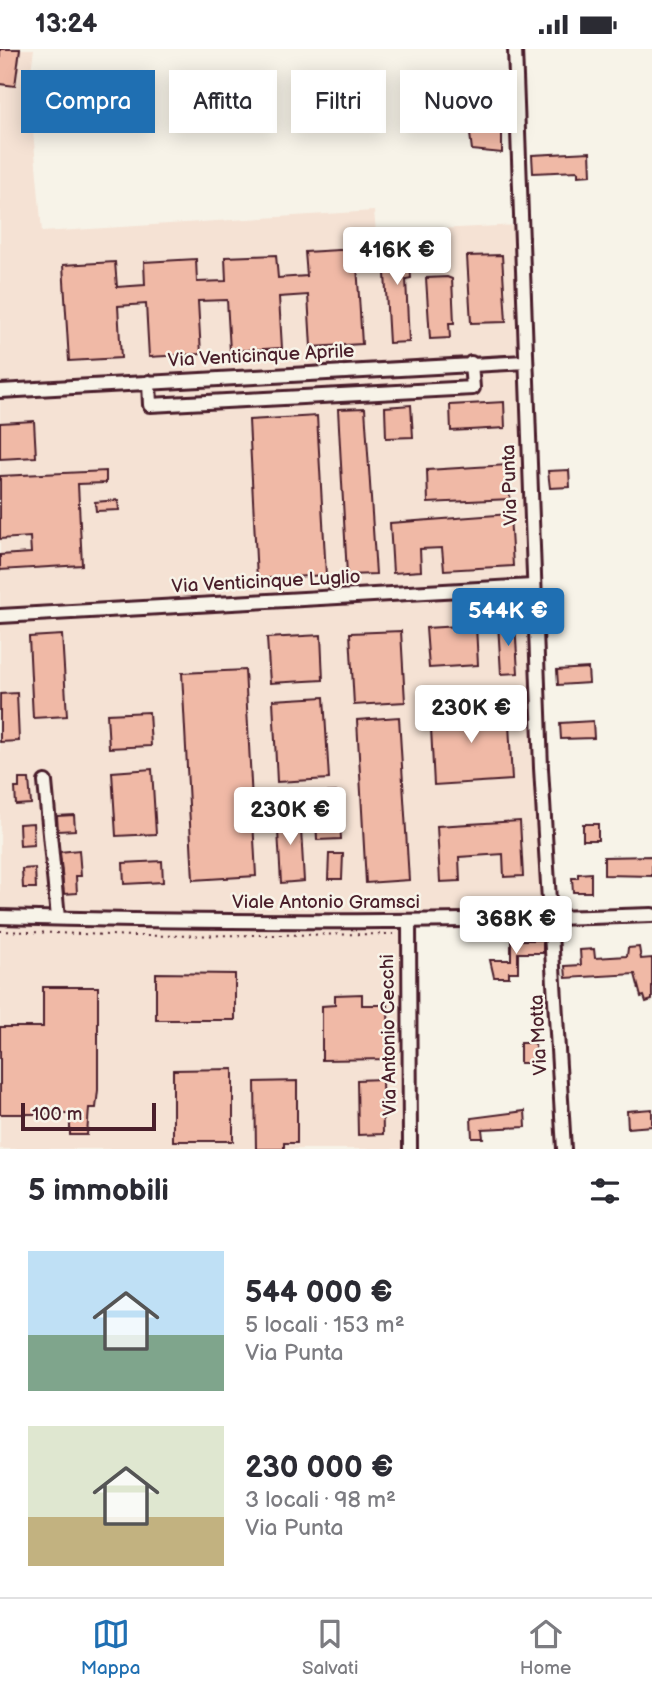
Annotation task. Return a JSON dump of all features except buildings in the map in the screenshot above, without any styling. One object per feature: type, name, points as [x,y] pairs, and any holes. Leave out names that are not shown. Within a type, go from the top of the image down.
[{"type":"street","name":"Via Punta","points":[[514,49],[533,586],[550,920]]},
{"type":"street","name":"Via Venticinque Aprile","points":[[0,391],[525,362]]},
{"type":"street","points":[[149,381],[150,405],[473,388],[471,363]]},
{"type":"street","name":"Via Venticinque Luglio","points":[[0,615],[533,586]]},
{"type":"street","points":[[45,782],[58,918]]},
{"type":"street","name":"Viale Antonio Gramsci","points":[[0,917],[254,922],[550,920],[652,915]]},
{"type":"street","name":"Via Motta","points":[[550,920],[564,1149]]},
{"type":"street","name":"Via Antonio Cecchi","points":[[408,921],[410,1149]]},
{"type":"shaded area","points":[[0,49],[34,49],[31,70],[21,70],[21,133],[33,133],[42,232],[374,211],[376,232],[518,225],[547,915],[414,921],[417,1149],[0,1149]]}]
